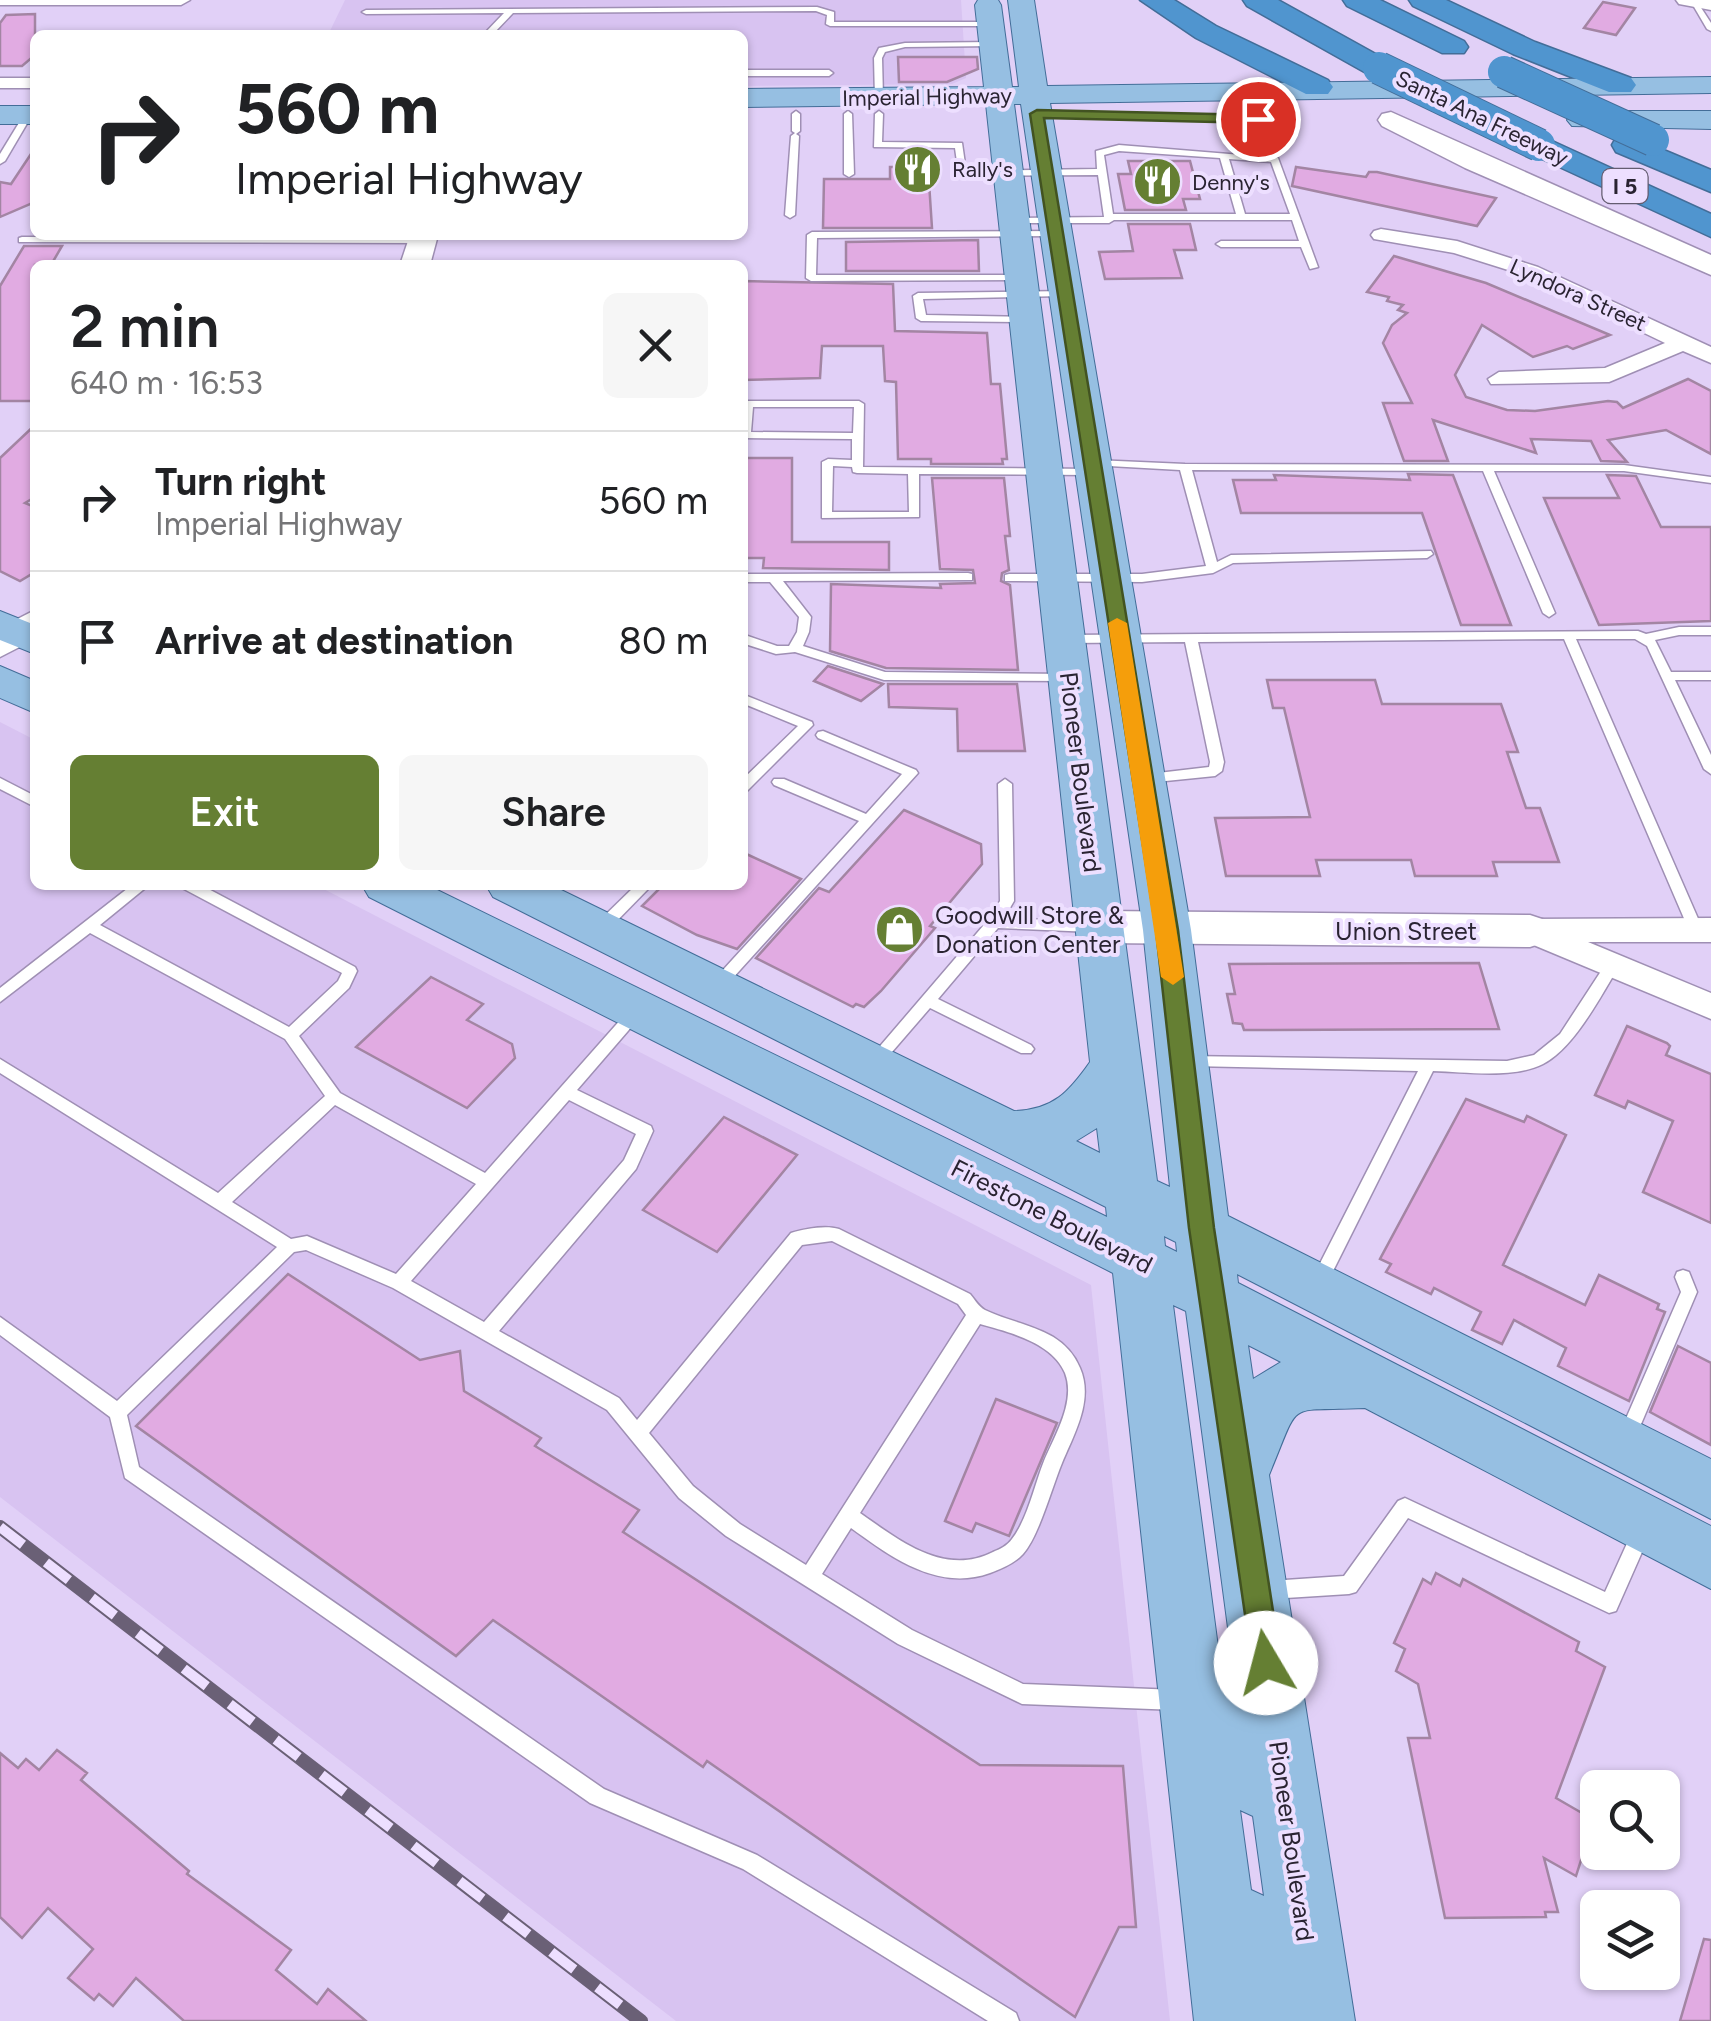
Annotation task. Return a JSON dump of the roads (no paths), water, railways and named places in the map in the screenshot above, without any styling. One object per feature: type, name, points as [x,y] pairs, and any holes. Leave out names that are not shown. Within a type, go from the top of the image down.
[{"type":"highway","points":[[1154,0],[1206,32],[1317,87]]},
{"type":"highway","name":"Santa Ana Freeway","points":[[1257,0],[1379,68],[1711,226]]},
{"type":"highway","points":[[1357,0],[1393,18],[1405,37],[1641,143],[1711,182]]},
{"type":"highway","points":[[1422,0],[1524,48],[1620,85]]},
{"type":"highway","name":"I 5","points":[[1641,143],[1711,166]]},
{"type":"main road","name":"Pioneer Boulevard","points":[[1021,0],[1053,227],[1167,930],[1202,1228],[1256,1590],[1304,2005]]},
{"type":"main road","name":"Pioneer Boulevard","points":[[990,23],[1231,2021]]},
{"type":"main road","points":[[1620,85],[1709,121]]},
{"type":"main road","name":"Imperial Highway","points":[[748,98],[879,106],[998,105],[1317,87],[1711,85]]},
{"type":"main road","points":[[1317,87],[1381,120],[1711,266]]},
{"type":"main road","points":[[0,100],[25,111]]},
{"type":"main road","name":"Imperial Highway","points":[[1035,104],[1271,120]]},
{"type":"main road","name":"Imperial Highway","points":[[748,115],[796,127],[879,106]]},
{"type":"main road","points":[[1381,120],[1709,121]]},
{"type":"main road","points":[[0,680],[30,695]]},
{"type":"main road","name":"Firestone Boulevard","points":[[396,890],[1137,1258],[1711,1560]]},
{"type":"main road","points":[[521,890],[1202,1228],[1711,1490]]},
{"type":"main road","name":"Union Street","points":[[1101,927],[1530,932]]},
{"type":"main road","points":[[1006,1133],[1061,1128],[1087,1108],[1116,1064]]},
{"type":"main road","points":[[1239,1473],[1275,1393],[1290,1384],[1324,1378],[1374,1383]]},
{"type":"main road","points":[[1193,1715],[1226,1736],[1260,1990],[1304,2005]]},
{"type":"street","points":[[0,0],[182,0]]},
{"type":"street","points":[[0,83],[30,83]]},
{"type":"street","name":"Lyndora Street","points":[[1381,235],[1457,247],[1531,270],[1711,356]]},
{"type":"street","points":[[1498,380],[1609,375],[1684,343]]},
{"type":"street","name":"Union Street","points":[[1530,932],[1704,930]]},
{"type":"street","points":[[1530,932],[1711,1007]]},
{"type":"lane","points":[[558,11],[561,0]]},
{"type":"lane","points":[[1695,2],[1711,29]]},
{"type":"lane","points":[[366,12],[816,9],[830,14],[830,24],[990,23]]},
{"type":"lane","points":[[491,30],[511,11]]},
{"type":"lane","points":[[990,23],[882,50],[878,58],[877,145],[959,145],[962,174],[1102,172]]},
{"type":"lane","points":[[748,73],[830,73]]},
{"type":"lane","points":[[0,161],[25,111]]},
{"type":"lane","points":[[848,114],[849,174]]},
{"type":"lane","points":[[790,215],[796,127]]},
{"type":"lane","points":[[1109,217],[1099,153],[1119,148],[1276,160],[1313,268]]},
{"type":"lane","points":[[1224,156],[1241,217]]},
{"type":"lane","points":[[1022,296],[811,278],[812,235],[1053,227],[1109,217],[1295,217]]},
{"type":"lane","points":[[22,240],[420,247]]},
{"type":"lane","points":[[1221,244],[1304,244]]},
{"type":"lane","points":[[1022,296],[919,316],[918,296],[923,293],[1064,293]]},
{"type":"lane","points":[[748,404],[859,404],[857,470],[1044,472],[1186,466],[1624,468],[1711,480]]},
{"type":"lane","points":[[748,435],[859,436]]},
{"type":"lane","points":[[858,464],[828,462],[826,516],[914,515],[913,470]]},
{"type":"lane","points":[[1186,466],[1214,569]]},
{"type":"lane","points":[[1487,468],[1549,612]]},
{"type":"lane","points":[[1009,578],[1142,578],[1214,569],[1230,559],[1426,554]]},
{"type":"lane","points":[[748,578],[968,578]]},
{"type":"lane","points":[[748,640],[783,652],[796,648],[804,638],[805,617],[773,578]]},
{"type":"lane","points":[[796,648],[884,676],[1067,658],[1120,639],[1638,635],[1647,638],[1679,631],[1711,631]]},
{"type":"lane","points":[[1569,637],[1704,930]]},
{"type":"lane","points":[[1647,638],[1711,769]]},
{"type":"lane","points":[[1142,778],[1215,771],[1217,762],[1191,639]]},
{"type":"lane","points":[[1668,676],[1711,676]]},
{"type":"lane","points":[[748,700],[807,725],[749,773]]},
{"type":"lane","points":[[716,988],[911,773],[823,734]]},
{"type":"lane","points":[[779,782],[868,820]]},
{"type":"lane","points":[[0,783],[30,799]]},
{"type":"lane","points":[[872,1066],[994,923],[1007,901],[1004,784]]},
{"type":"lane","points":[[0,996],[136,890]]},
{"type":"lane","points":[[198,890],[350,971],[344,984],[290,1035]]},
{"type":"lane","points":[[599,930],[640,890]]},
{"type":"lane","points":[[994,923],[1101,927]]},
{"type":"lane","points":[[89,926],[290,1035],[334,1097],[486,1182]]},
{"type":"lane","points":[[1182,1060],[1506,1067],[1538,1060],[1565,1038],[1612,966]]},
{"type":"lane","points":[[928,1001],[1026,1049]]},
{"type":"lane","points":[[400,1283],[638,1010]]},
{"type":"lane","points":[[0,1064],[290,1246]]},
{"type":"lane","points":[[1316,1288],[1428,1065]]},
{"type":"lane","points":[[487,1332],[630,1164],[641,1144],[644,1131],[566,1092]]},
{"type":"lane","points":[[220,1202],[334,1097]]},
{"type":"lane","points":[[638,1433],[797,1238],[833,1234],[964,1299],[976,1315],[1026,1331],[1052,1348],[1072,1368],[1076,1386],[1074,1412],[1017,1550],[986,1566],[946,1570],[911,1557],[848,1516]]},
{"type":"lane","points":[[118,1412],[290,1246],[306,1242],[400,1283],[613,1404],[686,1492],[733,1530],[905,1637],[1022,1694],[1193,1715]]},
{"type":"lane","points":[[1624,1445],[1689,1292],[1683,1277]]},
{"type":"lane","points":[[810,1577],[976,1315]]},
{"type":"lane","points":[[0,1325],[118,1412],[131,1472],[597,1796],[750,1862],[1008,2021]]},
{"type":"lane","points":[[1256,1590],[1349,1584],[1406,1507],[1609,1604],[1645,1525]]},
{"type":"railway","points":[[0,1527],[641,2021]]},
{"type":"place","name":"Rally's","points":[[917,169]]},
{"type":"place","name":"Denny's","points":[[1157,182]]},
{"type":"place","name":"Goodwill Store & Donation Center","points":[[900,929]]}]
